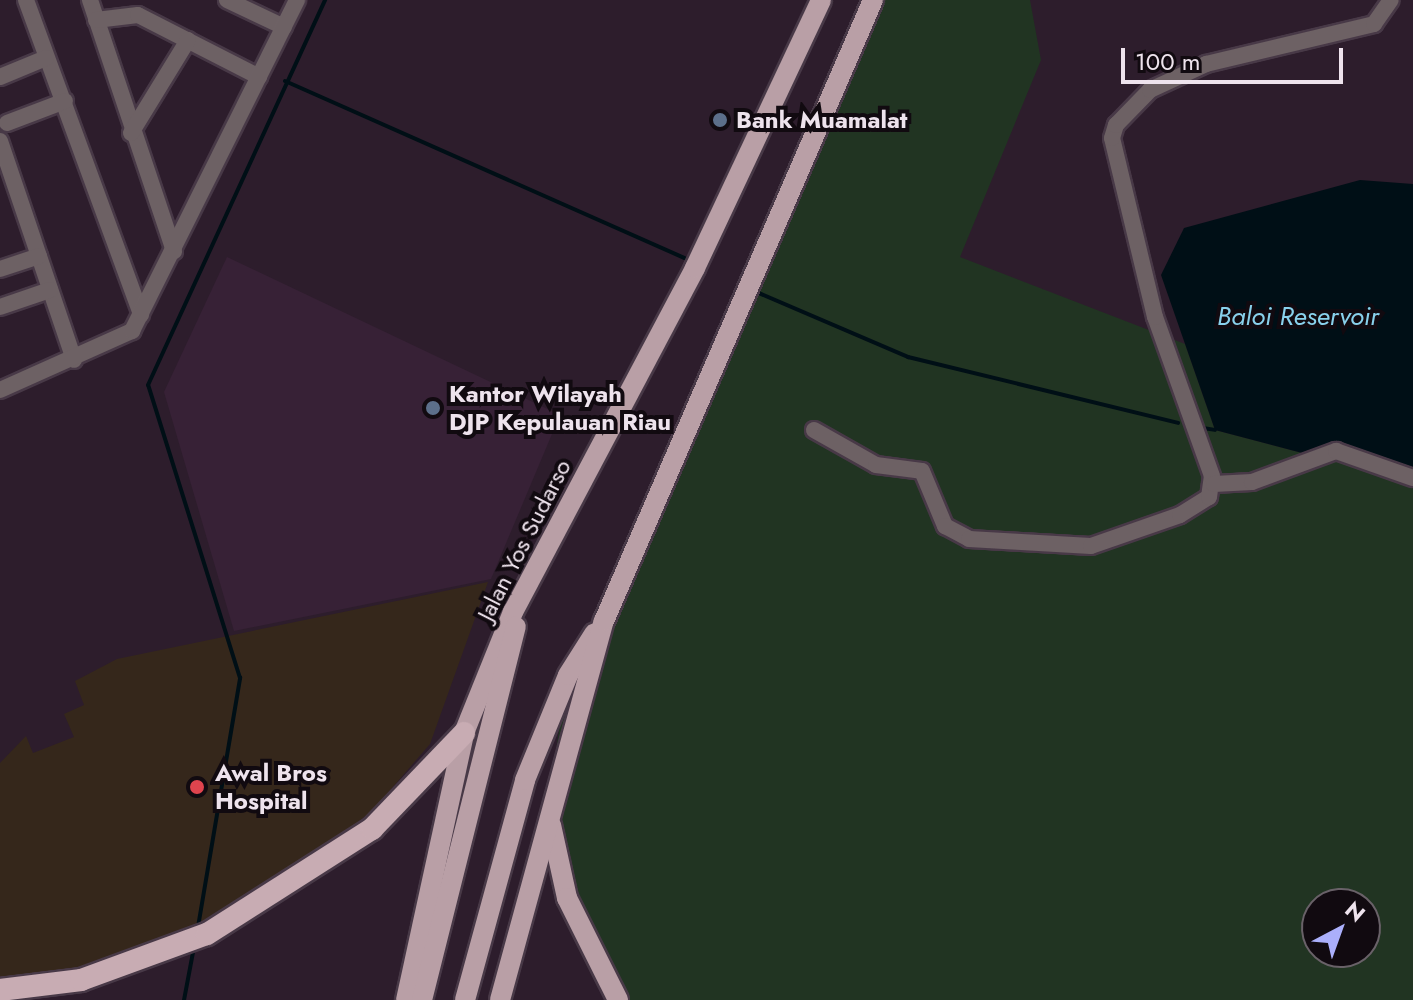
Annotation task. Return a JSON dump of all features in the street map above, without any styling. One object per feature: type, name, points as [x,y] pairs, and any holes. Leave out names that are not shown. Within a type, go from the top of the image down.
[{"type":"highway","points":[[0,990],[81,980],[142,961],[207,934],[372,829],[464,733]]},
{"type":"main road","name":"Jalan Yos Sudarso","points":[[412,998],[464,733],[513,612],[699,260],[821,0]]},
{"type":"main road","points":[[500,1000],[604,621],[873,0]]},
{"type":"main road","points":[[412,998],[430,963],[516,635],[513,612]]},
{"type":"main road","points":[[465,1000],[525,780],[568,675],[604,621]]},
{"type":"main road","points":[[549,813],[567,898],[618,1000]]},
{"type":"street","points":[[26,0],[141,315]]},
{"type":"street","points":[[90,0],[131,133],[174,251]]},
{"type":"street","points":[[227,0],[284,27]]},
{"type":"street","points":[[0,390],[121,340],[141,315],[297,0]]},
{"type":"street","points":[[814,430],[876,465],[922,471],[945,526],[969,539],[1091,546],[1180,515],[1213,494],[1214,484],[1155,317],[1112,138],[1116,125],[1150,90],[1206,64],[1374,24],[1391,0]]},
{"type":"street","points":[[96,20],[138,15],[259,77]]},
{"type":"street","points":[[131,133],[188,40]]},
{"type":"street","points":[[0,77],[46,58]]},
{"type":"street","points":[[7,123],[65,101]]},
{"type":"street","points":[[2,150],[17,186],[74,360]]},
{"type":"street","points":[[0,192],[17,186]]},
{"type":"street","points":[[0,269],[39,256]]},
{"type":"street","points":[[0,307],[50,290]]},
{"type":"street","points":[[1214,484],[1252,482],[1336,451],[1413,478]]},
{"type":"shaded area","points":[[227,257],[560,415],[491,579],[234,631],[164,392]]},
{"type":"shaded area","name":"Awal Bros Hospital","points":[[488,582],[430,744],[373,810],[308,862],[159,948],[57,974],[0,979],[0,763],[26,736],[33,753],[74,737],[64,714],[84,705],[75,681],[117,659]]},
{"type":"green space","points":[[873,0],[1030,0],[1041,60],[960,257],[1185,344],[1215,430],[1306,454],[1413,467],[1413,1000],[624,1000],[576,887],[550,789],[562,711]]},
{"type":"water","name":"Baloi Reservoir","points":[[1360,180],[1413,184],[1413,467],[1306,454],[1215,430],[1161,275],[1184,228]]},
{"type":"waterway","points":[[198,927],[240,678],[148,385],[325,0]]},
{"type":"waterway","points":[[285,81],[689,260]]},
{"type":"waterway","points":[[754,291],[908,357],[1178,423]]},
{"type":"waterway","points":[[1203,428],[1215,430]]},
{"type":"waterway","points":[[184,1000],[194,947]]},
{"type":"place","name":"Bank Muamalat","points":[[720,120]]},
{"type":"place","name":"Kantor Wilayah DJP Kepulauan Riau","points":[[433,408]]},
{"type":"place","name":"Awal Bros Hospital","points":[[197,787]]}]
